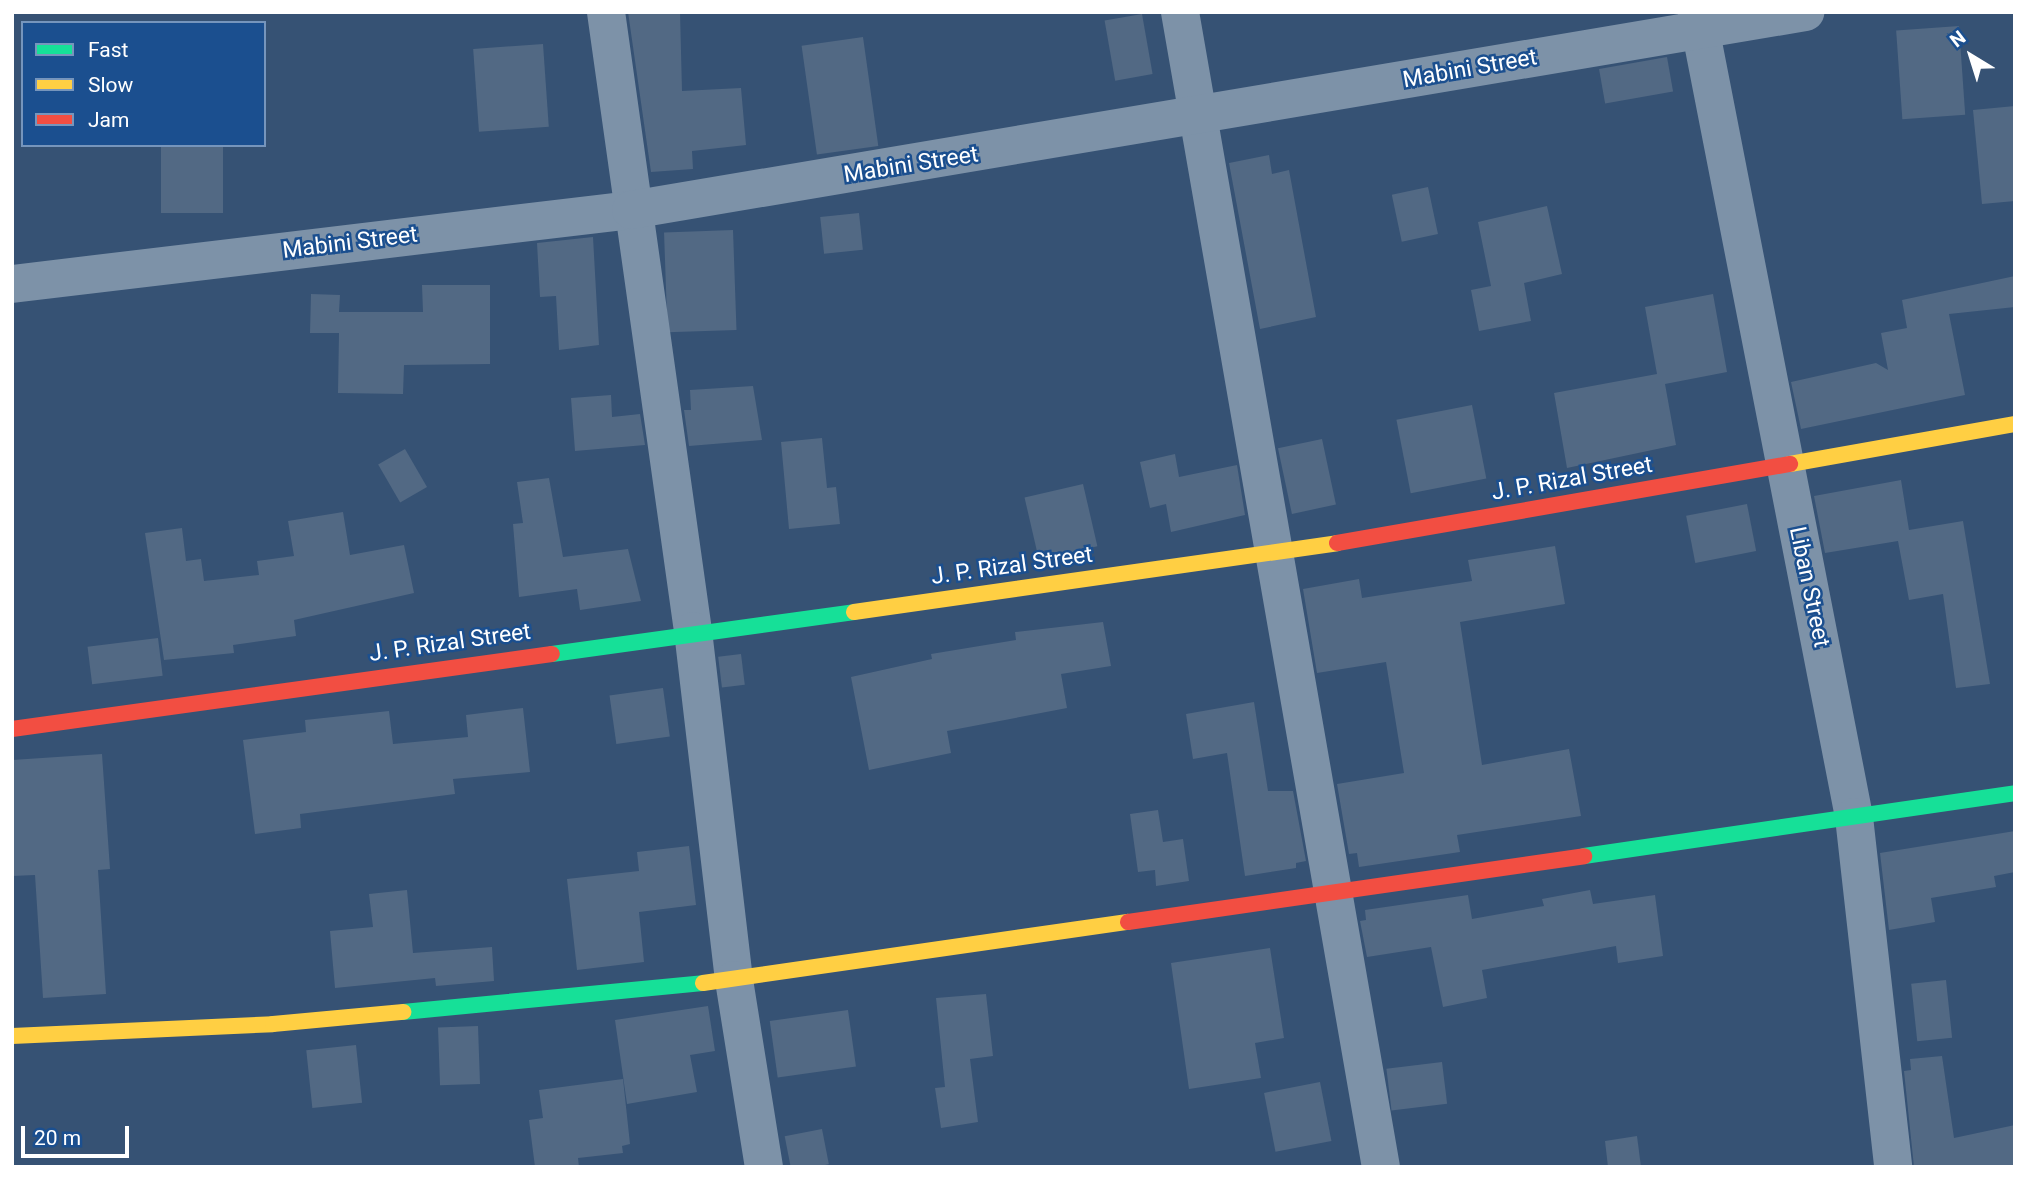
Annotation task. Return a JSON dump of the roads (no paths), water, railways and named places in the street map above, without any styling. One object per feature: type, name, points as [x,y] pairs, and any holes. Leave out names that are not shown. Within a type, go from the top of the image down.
[{"type":"main road","name":"J. P. Rizal Street","points":[[12,729],[693,631],[1276,554],[2015,424]]},
{"type":"main road","points":[[12,1036],[273,1024],[734,980],[1334,890],[2015,793]]},
{"type":"street","points":[[606,12],[631,210],[693,631],[734,980],[764,1167]]},
{"type":"street","points":[[1180,12],[1381,1167]]},
{"type":"street","name":"Mabini Street","points":[[12,284],[631,210],[1199,118],[1698,19],[1805,12]]},
{"type":"street","name":"Liban Street","points":[[1698,19],[1783,465],[1854,817],[1893,1167]]}]
